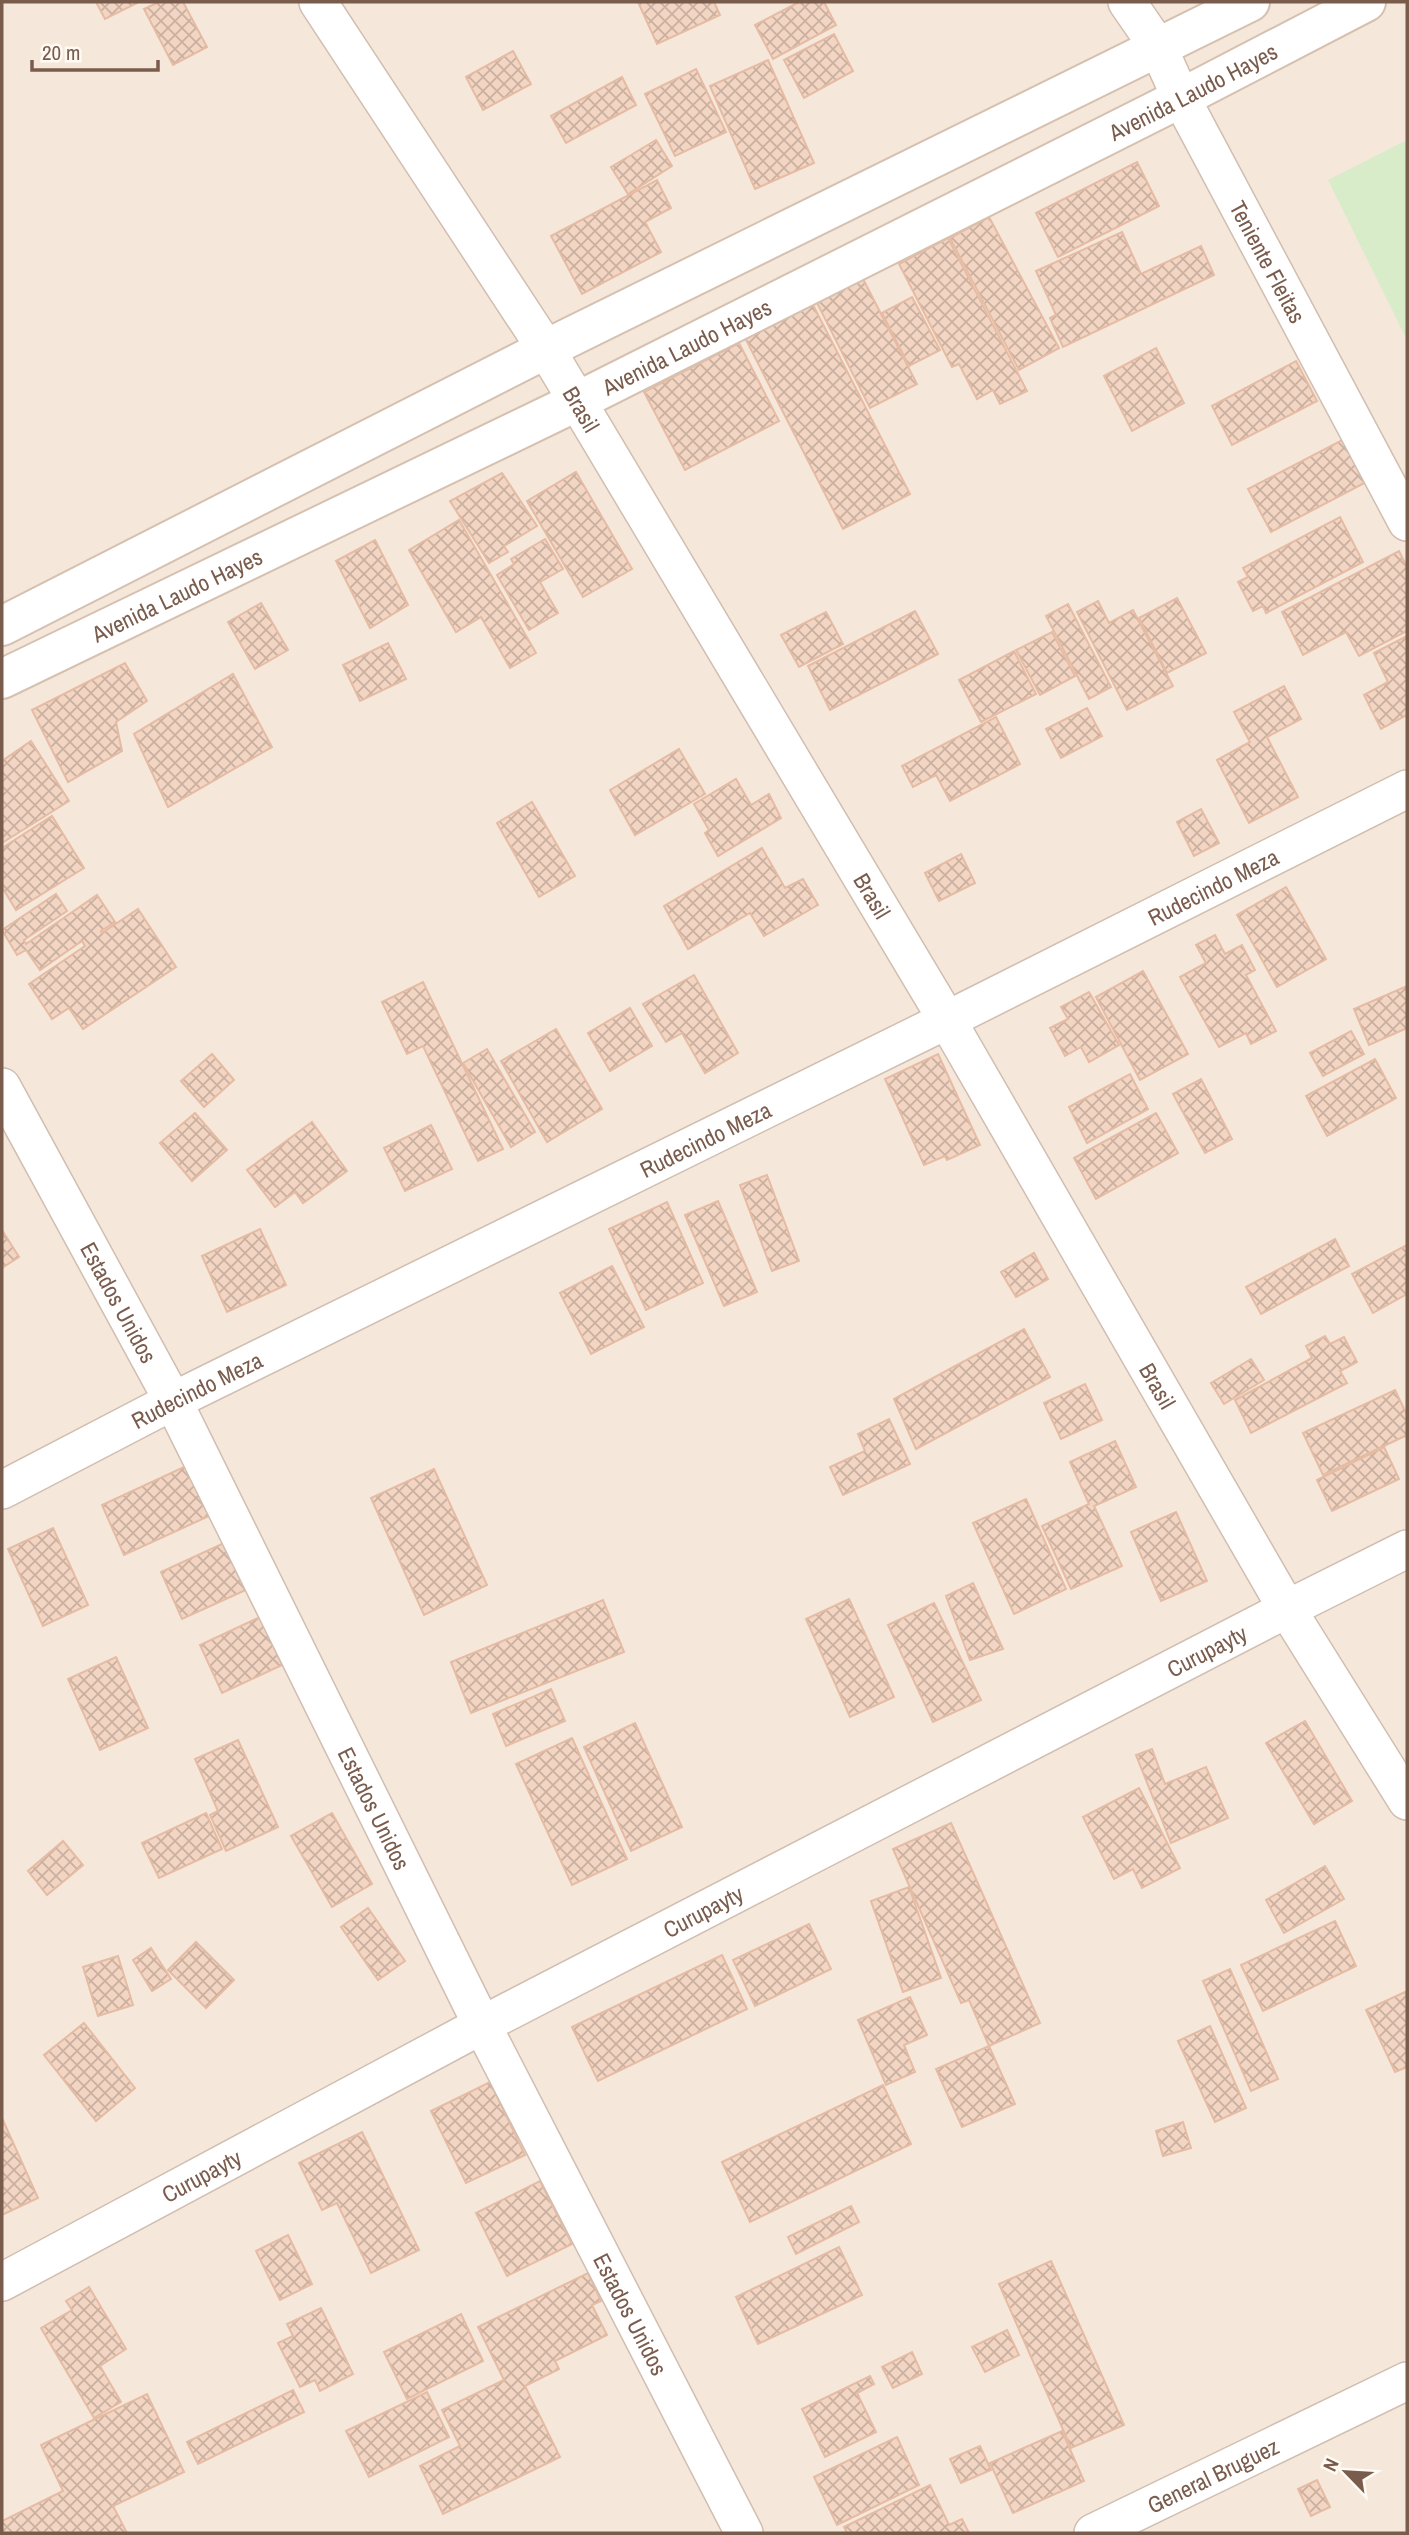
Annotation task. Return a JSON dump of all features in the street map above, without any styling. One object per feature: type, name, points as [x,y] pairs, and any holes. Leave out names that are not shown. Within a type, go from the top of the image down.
[{"type":"street","name":"Brasil","points":[[318,2],[546,349],[947,1020],[1287,1609],[1407,1801]]},
{"type":"street","name":"Teniente Fleitas","points":[[1126,2],[1158,47],[1181,98],[1407,522]]},
{"type":"street","points":[[2,626],[546,349],[1250,2]]},
{"type":"street","name":"Avenida Laudo Hayes","points":[[2,679],[576,402],[1366,2]]},
{"type":"street","name":"Rudecindo Meza","points":[[2,1490],[173,1401],[947,1020],[1407,789]]},
{"type":"street","name":"Estados Unidos","points":[[2,1087],[173,1401],[482,2025],[744,2533]]},
{"type":"street","name":"Curupayty","points":[[2,2282],[482,2025],[1407,1549]]},
{"type":"street","name":"General Bruguez","points":[[1093,2533],[1407,2381]]},
{"type":"shaded area","points":[[2,2],[1407,2],[1407,2533],[2,2533]]},
{"type":"green space","points":[[1407,140],[1407,340],[1328,180]]},
{"type":"building","points":[[96,2],[136,2],[137,3],[105,19]]},
{"type":"building","points":[[159,2],[183,2],[207,47],[173,65],[144,9]]},
{"type":"building","points":[[638,2],[714,2],[720,15],[657,44]]},
{"type":"building","points":[[799,2],[824,2],[836,25],[773,59],[755,25]]},
{"type":"building","points":[[834,34],[853,71],[804,98],[784,60]]},
{"type":"building","points":[[513,51],[531,84],[483,110],[466,77]]},
{"type":"building","points":[[768,60],[814,163],[755,189],[710,86]]},
{"type":"building","points":[[696,69],[726,132],[675,156],[645,94]]},
{"type":"building","points":[[622,77],[636,105],[566,143],[551,116]]},
{"type":"building","points":[[656,140],[672,166],[628,194],[611,167]]},
{"type":"building","points":[[1137,162],[1159,206],[1058,257],[1036,213]]},
{"type":"building","points":[[657,180],[671,208],[645,222],[661,252],[582,294],[551,236]]},
{"type":"building","points":[[989,217],[1059,348],[1019,370],[950,238]]},
{"type":"building","points":[[1122,232],[1141,274],[1201,246],[1214,275],[1063,347],[1050,318],[1056,315],[1036,271]]},
{"type":"building","points":[[948,238],[1027,391],[1000,404],[993,390],[977,399],[959,364],[952,367],[899,264]]},
{"type":"building","points":[[859,271],[917,384],[870,408],[813,295]]},
{"type":"building","points":[[912,297],[940,350],[909,366],[882,313]]},
{"type":"building","points":[[810,299],[910,494],[843,529],[743,334]]},
{"type":"building","points":[[739,343],[779,421],[685,470],[644,392]]},
{"type":"building","points":[[1156,348],[1184,403],[1132,431],[1104,376]]},
{"type":"building","points":[[1296,361],[1317,401],[1232,445],[1212,406]]},
{"type":"building","points":[[1348,437],[1370,480],[1271,532],[1248,489]]},
{"type":"building","points":[[576,472],[632,569],[583,597],[527,501]]},
{"type":"building","points":[[502,473],[537,526],[504,546],[508,552],[489,563],[450,501]]},
{"type":"building","points":[[1340,517],[1363,562],[1266,613],[1263,606],[1253,611],[1238,582],[1248,577],[1243,568]]},
{"type":"building","points":[[459,520],[536,653],[510,668],[481,617],[456,632],[409,550]]},
{"type":"building","points":[[545,539],[563,569],[540,582],[558,613],[529,630],[497,575],[514,564],[511,559]]},
{"type":"building","points":[[375,540],[408,605],[370,628],[336,561]]},
{"type":"building","points":[[1399,551],[1407,567],[1407,631],[1359,656],[1346,632],[1303,655],[1282,612]]},
{"type":"building","points":[[1177,598],[1206,653],[1167,673],[1139,618]]},
{"type":"building","points":[[1098,601],[1109,623],[1133,610],[1173,686],[1127,710],[1077,612]]},
{"type":"building","points":[[261,603],[288,650],[255,669],[228,622]]},
{"type":"building","points":[[1068,604],[1111,687],[1089,699],[1046,616]]},
{"type":"building","points":[[915,611],[938,654],[830,710],[808,666]]},
{"type":"building","points":[[826,612],[843,644],[799,667],[781,635]]},
{"type":"building","points":[[1052,632],[1075,676],[1040,695],[1016,650]]},
{"type":"building","points":[[1407,636],[1407,715],[1381,729],[1364,695],[1388,682],[1374,653]]},
{"type":"building","points":[[388,643],[406,679],[360,701],[343,665]]},
{"type":"building","points":[[1014,651],[1036,694],[981,722],[959,680]]},
{"type":"building","points":[[125,663],[147,701],[116,722],[122,751],[68,782],[32,710]]},
{"type":"building","points":[[233,674],[272,747],[168,807],[134,734]]},
{"type":"building","points":[[1284,686],[1301,719],[1267,737],[1298,797],[1249,823],[1217,760],[1250,742],[1234,712]]},
{"type":"building","points":[[1087,708],[1102,736],[1061,758],[1046,729]]},
{"type":"building","points":[[996,717],[1020,764],[950,801],[936,775],[913,787],[902,766]]},
{"type":"building","points":[[31,741],[69,801],[2,843],[2,761]]},
{"type":"building","points":[[679,749],[705,794],[635,835],[610,790]]},
{"type":"building","points":[[736,779],[751,805],[769,794],[781,818],[718,856],[705,833],[709,830],[694,804]]},
{"type":"building","points":[[532,802],[575,876],[539,897],[497,823]]},
{"type":"building","points":[[1201,809],[1219,843],[1194,856],[1177,822]]},
{"type":"building","points":[[52,816],[84,868],[16,910],[2,887],[2,848]]},
{"type":"building","points":[[762,848],[785,888],[803,879],[818,905],[764,936],[750,913],[688,949],[664,906]]},
{"type":"building","points":[[961,854],[975,883],[939,901],[925,873]]},
{"type":"building","points":[[1286,887],[1326,959],[1277,987],[1237,915]]},
{"type":"building","points":[[56,894],[67,911],[24,940],[26,944],[97,895],[115,922],[101,931],[102,933],[138,909],[176,967],[83,1029],[69,1008],[52,1019],[29,984],[85,946],[82,941],[40,970],[26,950],[17,955],[2,930]]},
{"type":"building","points":[[1215,935],[1225,954],[1242,945],[1255,970],[1246,975],[1276,1031],[1251,1044],[1246,1033],[1219,1047],[1180,977],[1206,963],[1196,945]]},
{"type":"building","points":[[1143,971],[1188,1054],[1140,1080],[1096,997]]},
{"type":"building","points":[[694,975],[738,1053],[705,1073],[682,1033],[666,1042],[643,1004]]},
{"type":"building","points":[[423,982],[503,1149],[478,1161],[423,1046],[407,1054],[382,1002]]},
{"type":"building","points":[[1407,986],[1407,1028],[1369,1045],[1354,1009]]},
{"type":"building","points":[[1089,992],[1119,1045],[1089,1062],[1081,1047],[1065,1056],[1050,1028],[1068,1019],[1061,1007]]},
{"type":"building","points":[[630,1008],[652,1046],[610,1071],[588,1033]]},
{"type":"building","points":[[556,1029],[602,1109],[547,1142],[501,1061]]},
{"type":"building","points":[[1351,1031],[1364,1054],[1323,1076],[1310,1053]]},
{"type":"building","points":[[487,1049],[535,1132],[511,1147],[463,1063]]},
{"type":"building","points":[[212,1054],[234,1080],[204,1107],[181,1081]]},
{"type":"building","points":[[938,1054],[980,1145],[947,1160],[945,1156],[924,1165],[885,1079]]},
{"type":"building","points":[[1375,1059],[1396,1098],[1327,1136],[1306,1096]]},
{"type":"building","points":[[1130,1074],[1148,1109],[1087,1143],[1069,1107]]},
{"type":"building","points":[[1201,1079],[1232,1139],[1205,1153],[1173,1094]]},
{"type":"building","points":[[195,1113],[227,1150],[192,1181],[160,1143]]},
{"type":"building","points":[[1156,1113],[1178,1153],[1096,1199],[1074,1158]]},
{"type":"building","points":[[312,1122],[347,1171],[303,1203],[295,1192],[275,1207],[247,1170]]},
{"type":"building","points":[[431,1125],[452,1169],[405,1191],[384,1148]]},
{"type":"building","points":[[767,1175],[799,1261],[772,1271],[740,1185]]},
{"type":"building","points":[[718,1201],[757,1292],[724,1306],[685,1215]]},
{"type":"building","points":[[667,1202],[703,1283],[646,1310],[609,1229]]},
{"type":"building","points":[[260,1229],[286,1285],[227,1312],[202,1256]]},
{"type":"building","points":[[2,1230],[19,1257],[2,1268]]},
{"type":"building","points":[[1335,1239],[1349,1266],[1261,1314],[1246,1287]]},
{"type":"building","points":[[1407,1245],[1407,1294],[1373,1313],[1352,1274]]},
{"type":"building","points":[[1034,1253],[1048,1279],[1016,1297],[1001,1272]]},
{"type":"building","points":[[612,1266],[644,1327],[591,1354],[560,1293]]},
{"type":"building","points":[[1024,1329],[1050,1377],[916,1449],[894,1399]]},
{"type":"building","points":[[1325,1336],[1330,1344],[1344,1337],[1357,1362],[1340,1371],[1347,1383],[1251,1433],[1235,1400],[1312,1358],[1306,1346]]},
{"type":"building","points":[[1251,1359],[1264,1380],[1224,1404],[1211,1383]]},
{"type":"building","points":[[1085,1384],[1102,1420],[1061,1439],[1044,1403]]},
{"type":"building","points":[[1395,1390],[1407,1415],[1407,1435],[1323,1475],[1303,1433]]},
{"type":"building","points":[[889,1419],[910,1464],[843,1495],[830,1467],[865,1451],[858,1434]]},
{"type":"building","points":[[1115,1441],[1136,1487],[1094,1506],[1122,1566],[1071,1589],[1042,1526],[1089,1504],[1070,1462]]},
{"type":"building","points":[[1384,1447],[1399,1479],[1332,1511],[1317,1480]]},
{"type":"building","points":[[186,1466],[209,1516],[124,1555],[102,1505]]},
{"type":"building","points":[[434,1469],[487,1585],[424,1615],[371,1498]]},
{"type":"building","points":[[1026,1499],[1066,1589],[1014,1614],[973,1523]]},
{"type":"building","points":[[1176,1512],[1207,1581],[1161,1601],[1131,1532]]},
{"type":"building","points":[[53,1528],[88,1605],[43,1626],[8,1549]]},
{"type":"building","points":[[226,1542],[248,1589],[182,1619],[161,1572]]},
{"type":"building","points":[[973,1583],[1003,1649],[970,1660],[946,1596]]},
{"type":"building","points":[[849,1599],[894,1697],[850,1717],[806,1619]]},
{"type":"building","points":[[603,1600],[624,1652],[471,1713],[451,1662]]},
{"type":"building","points":[[934,1603],[981,1700],[933,1722],[888,1625]]},
{"type":"building","points":[[260,1617],[282,1665],[222,1693],[200,1645]]},
{"type":"building","points":[[116,1657],[148,1728],[100,1750],[68,1679]]},
{"type":"building","points":[[551,1689],[565,1721],[506,1746],[493,1714]]},
{"type":"building","points":[[1305,1721],[1352,1801],[1314,1824],[1266,1743]]},
{"type":"building","points":[[635,1723],[682,1827],[631,1851],[584,1747]]},
{"type":"building","points":[[572,1738],[627,1859],[572,1885],[516,1764]]},
{"type":"building","points":[[238,1740],[278,1827],[226,1851],[210,1815],[218,1811],[195,1759]]},
{"type":"building","points":[[1152,1749],[1165,1784],[1206,1767],[1228,1818],[1171,1843],[1136,1755]]},
{"type":"building","points":[[1139,1788],[1180,1868],[1142,1888],[1133,1869],[1114,1879],[1083,1817]]},
{"type":"building","points":[[206,1813],[222,1849],[159,1878],[142,1843]]},
{"type":"building","points":[[332,1813],[372,1884],[332,1907],[291,1836]]},
{"type":"building","points":[[951,1823],[1040,2023],[989,2046],[969,2000],[961,2003],[893,1849]]},
{"type":"building","points":[[63,1841],[83,1865],[47,1895],[28,1871]]},
{"type":"building","points":[[1325,1866],[1344,1899],[1284,1933],[1266,1900]]},
{"type":"building","points":[[909,1887],[941,1978],[903,1992],[871,1901]]},
{"type":"building","points":[[368,1908],[405,1961],[378,1980],[341,1927]]},
{"type":"building","points":[[1335,1921],[1356,1966],[1263,2011],[1241,1965]]},
{"type":"building","points":[[809,1924],[831,1969],[755,2006],[733,1960]]},
{"type":"building","points":[[196,1942],[234,1980],[206,2008],[168,1970]]},
{"type":"building","points":[[151,1948],[171,1979],[152,1991],[133,1960]]},
{"type":"building","points":[[722,1955],[747,2009],[598,2081],[572,2027]]},
{"type":"building","points":[[118,1956],[133,2005],[98,2016],[83,1967]]},
{"type":"building","points":[[1230,1969],[1278,2079],[1251,2091],[1203,1981]]},
{"type":"building","points":[[1407,1991],[1407,2067],[1395,2072],[1366,2010]]},
{"type":"building","points":[[910,1997],[927,2035],[904,2045],[915,2072],[886,2085],[858,2020]]},
{"type":"building","points":[[84,2023],[135,2088],[96,2121],[44,2055]]},
{"type":"building","points":[[1210,2026],[1246,2108],[1215,2122],[1178,2041]]},
{"type":"building","points":[[989,2046],[1015,2104],[962,2127],[936,2069]]},
{"type":"building","points":[[490,2082],[525,2155],[466,2183],[431,2111]]},
{"type":"building","points":[[883,2085],[911,2144],[750,2222],[722,2162]]},
{"type":"building","points":[[2,2118],[38,2198],[2,2215]]},
{"type":"building","points":[[1183,2122],[1191,2148],[1163,2156],[1156,2131]]},
{"type":"building","points":[[362,2132],[419,2250],[371,2273],[337,2203],[322,2210],[299,2163]]},
{"type":"building","points":[[540,2181],[572,2244],[507,2276],[476,2213]]},
{"type":"building","points":[[851,2206],[859,2222],[796,2254],[788,2237]]},
{"type":"building","points":[[288,2235],[312,2284],[280,2300],[256,2251]]},
{"type":"building","points":[[839,2247],[862,2295],[758,2344],[736,2297]]},
{"type":"building","points":[[1051,2261],[1124,2425],[1071,2448],[999,2284]]},
{"type":"building","points":[[588,2273],[601,2301],[592,2305],[607,2335],[555,2361],[559,2369],[525,2386],[560,2457],[443,2514],[420,2466],[460,2446],[442,2410],[504,2380],[478,2327]]},
{"type":"building","points":[[89,2287],[126,2349],[100,2366],[121,2402],[94,2418],[41,2328],[72,2310],[66,2301]]},
{"type":"building","points":[[321,2308],[353,2374],[320,2391],[315,2380],[300,2387],[278,2343],[293,2336],[287,2324]]},
{"type":"building","points":[[461,2314],[483,2361],[407,2399],[384,2352]]},
{"type":"building","points":[[1007,2330],[1019,2355],[985,2372],[972,2347]]},
{"type":"building","points":[[912,2352],[922,2374],[893,2388],[882,2367]]},
{"type":"building","points":[[870,2376],[874,2384],[857,2393],[876,2432],[825,2457],[802,2409]]},
{"type":"building","points":[[293,2390],[304,2412],[198,2464],[187,2442]]},
{"type":"building","points":[[427,2392],[449,2437],[369,2477],[346,2431]]},
{"type":"building","points":[[147,2394],[184,2472],[113,2506],[127,2533],[2,2533],[2,2521],[63,2491],[41,2445]]},
{"type":"building","points":[[1062,2431],[1084,2481],[1013,2513],[990,2463]]},
{"type":"building","points":[[897,2437],[919,2485],[837,2525],[814,2477]]},
{"type":"building","points":[[980,2446],[991,2470],[961,2483],[950,2459]]},
{"type":"building","points":[[1317,2480],[1330,2507],[1311,2516],[1298,2489]]},
{"type":"building","points":[[930,2485],[949,2525],[962,2519],[969,2533],[847,2533],[844,2527]]}]
